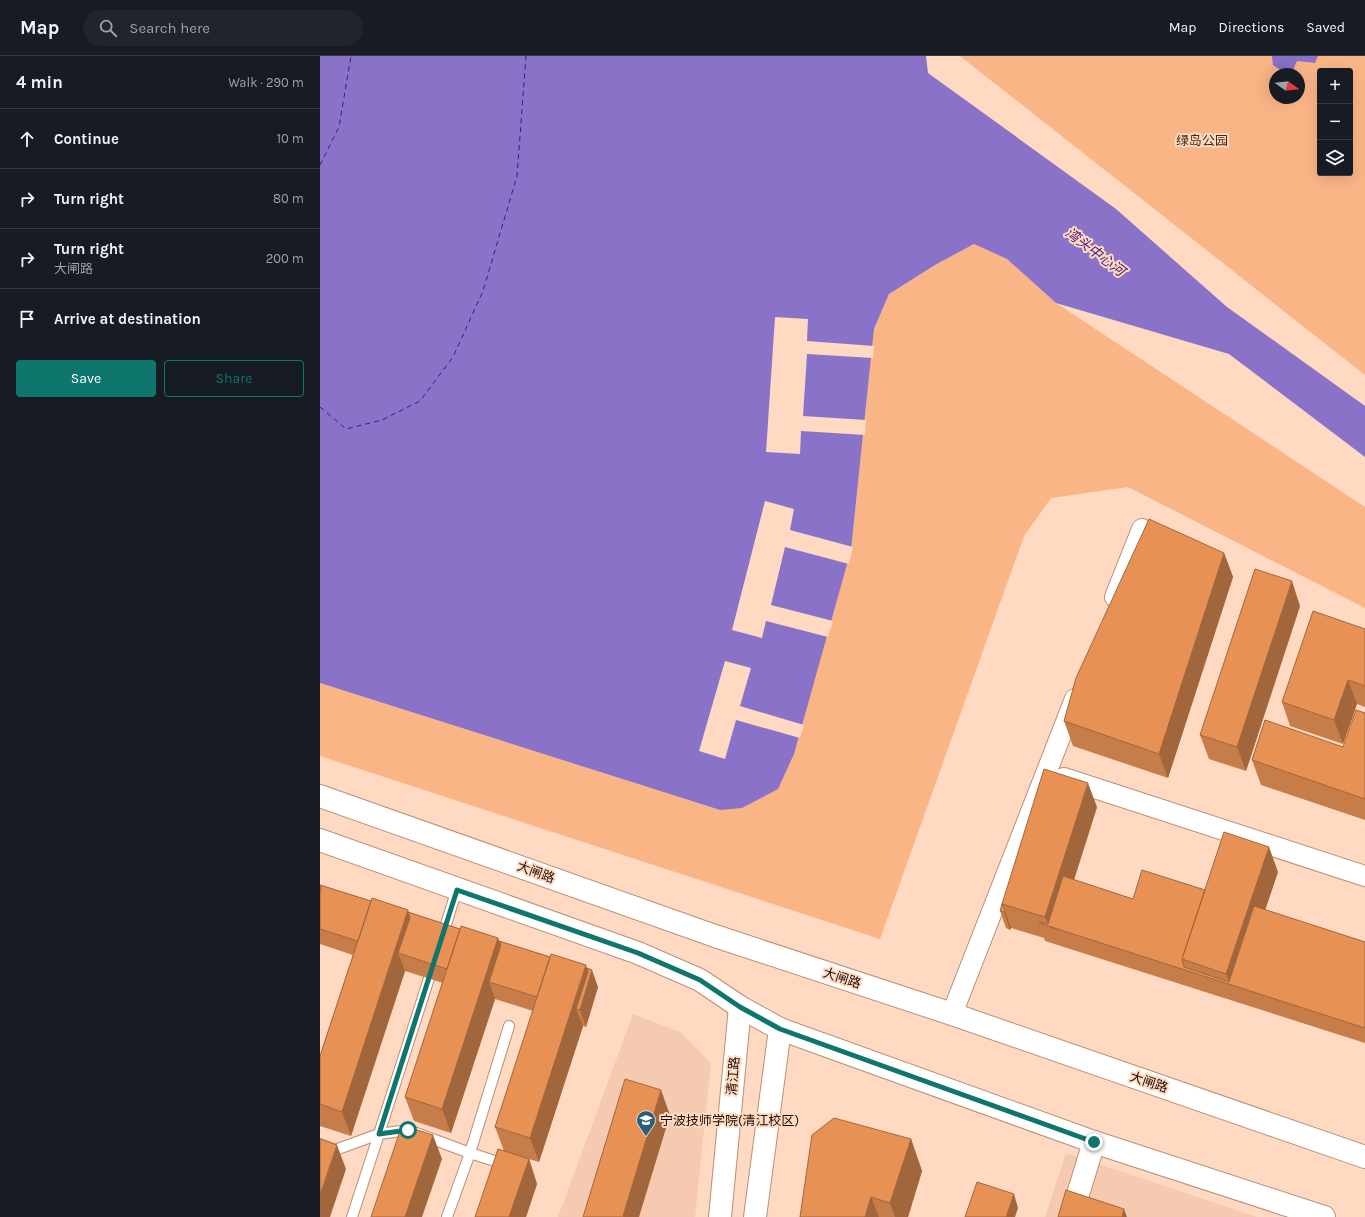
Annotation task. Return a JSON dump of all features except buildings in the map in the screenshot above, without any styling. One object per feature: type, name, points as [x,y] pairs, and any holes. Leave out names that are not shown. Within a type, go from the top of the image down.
[{"type":"main road","name":"大闸路","points":[[320,796],[715,936],[952,1014],[1365,1157]]},
{"type":"main road","points":[[320,840],[457,890],[638,953],[700,980],[740,1007],[780,1029],[1094,1142],[1324,1217]]},
{"type":"main road","name":"清江路","points":[[720,1217],[740,1007]]},
{"type":"main road","points":[[755,1217],[780,1029]]},
{"type":"main road","points":[[1071,1217],[1094,1142]]},
{"type":"street","points":[[1107,617],[1142,529]]},
{"type":"street","points":[[952,1014],[1081,684]]},
{"type":"street","points":[[1047,773],[1365,876]]},
{"type":"lane","points":[[352,1217],[457,890]]},
{"type":"lane","points":[[447,1217],[470,1153],[509,1026]]},
{"type":"lane","points":[[320,1144],[335,1150],[379,1134],[408,1130],[519,1169]]},
{"type":"shaded area","name":"宁波技师学院(清江校区)","points":[[633,1014],[680,1032],[711,1063],[695,1217],[558,1217]]},
{"type":"shaded area","points":[[1066,1153],[1257,1217],[1045,1217]]},
{"type":"green space","name":"绿岛公园","points":[[960,56],[1365,56],[1365,375]]},
{"type":"green space","points":[[974,244],[1007,259],[1056,303],[1365,507],[1365,608],[1128,487],[1051,498],[1024,536],[880,939],[320,756],[320,683],[720,810],[851,550],[874,329],[889,294],[935,265]]},
{"type":"water","name":"湾头中心河","points":[[320,56],[926,56],[928,73],[1116,209],[1227,307],[1365,406],[1365,457],[1229,354],[1056,303],[1007,259],[974,244],[935,265],[889,294],[874,329],[851,550],[794,754],[778,789],[742,808],[720,810],[320,683]]},
{"type":"water","points":[[1272,56],[1318,56],[1315,63],[1297,61],[1294,68],[1277,68],[1273,65]]},
{"type":"pier","points":[[775,317],[808,319],[807,341],[874,346],[873,358],[807,354],[803,416],[866,420],[865,435],[801,431],[800,454],[766,452]]},
{"type":"pier","points":[[765,501],[794,509],[790,530],[853,547],[849,564],[785,547],[771,605],[833,621],[828,637],[766,621],[762,638],[732,630]]},
{"type":"pier","points":[[725,661],[751,668],[740,706],[804,725],[800,738],[736,720],[725,759],[699,751]]},
{"type":"ferry route","points":[[320,165],[339,127],[351,56]]},
{"type":"ferry route","points":[[320,407],[346,429],[382,420],[420,401],[453,357],[483,291],[517,176],[526,56]]},
{"type":"place","name":"宁波技师学院(清江校区)","points":[[646,1137]]},
{"type":"route","points":[[408,1130],[379,1134],[457,890],[638,953],[700,980],[740,1007],[780,1029],[1094,1142]]}]
